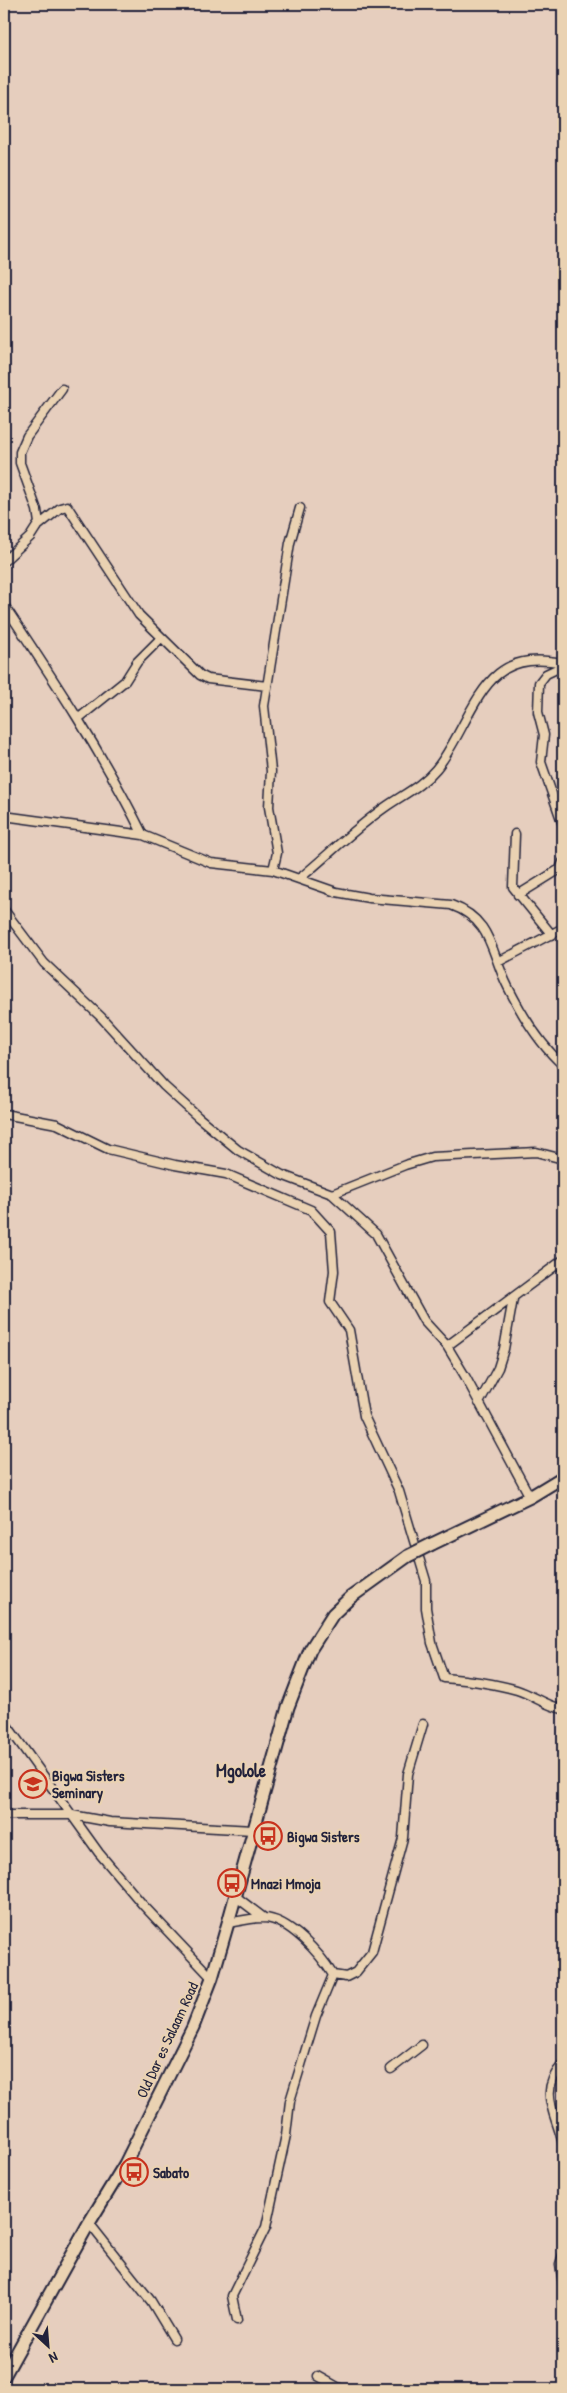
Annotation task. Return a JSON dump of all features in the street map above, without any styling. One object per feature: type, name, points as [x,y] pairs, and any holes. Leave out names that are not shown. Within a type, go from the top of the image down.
[{"type":"street","points":[[38,526],[39,516],[20,463],[20,452],[27,436],[62,389]]},
{"type":"street","points":[[4,561],[25,542],[38,526],[60,508],[67,506],[130,603],[146,624],[204,678],[267,686]]},
{"type":"street","points":[[273,870],[277,853],[269,807],[271,771],[268,761],[269,738],[264,706],[290,543],[300,508]]},
{"type":"street","points":[[4,605],[79,718],[118,785],[143,835]]},
{"type":"street","points":[[79,718],[125,681],[137,662],[161,638]]},
{"type":"street","points":[[299,879],[384,808],[410,793],[434,771],[452,748],[474,706],[499,673],[537,659],[563,664]]},
{"type":"street","points":[[563,664],[546,674],[539,683],[538,712],[544,735],[541,762],[563,825]]},
{"type":"street","points":[[4,817],[83,829],[143,835],[211,862],[273,870],[352,895],[451,905],[462,909],[484,928],[506,985],[528,1024],[552,1055],[563,1064]]},
{"type":"street","points":[[516,834],[512,875],[513,887],[552,935]]},
{"type":"street","points":[[518,895],[560,869],[563,862]]},
{"type":"street","points":[[4,910],[44,963],[102,1017],[164,1086],[198,1117],[238,1150],[282,1175],[332,1194],[376,1234],[424,1321],[447,1346],[530,1497],[563,1477]]},
{"type":"street","points":[[498,962],[563,928]]},
{"type":"street","points":[[4,1114],[57,1124],[108,1149],[175,1165],[226,1174],[311,1210],[331,1232],[334,1271],[330,1302],[349,1330],[364,1416],[399,1491],[413,1536],[426,1581],[426,1608],[432,1644],[444,1678],[480,1680],[519,1691],[553,1707],[563,1708]]},
{"type":"street","points":[[332,1194],[405,1165],[432,1157],[536,1152],[563,1159]]},
{"type":"street","points":[[447,1346],[513,1299],[563,1260]]},
{"type":"street","points":[[479,1404],[498,1368],[513,1299]]},
{"type":"street","name":"Old Dar es Salaam Road","points":[[4,2376],[89,2224],[125,2164],[193,2027],[212,1978],[288,1707],[313,1643],[333,1614],[351,1597],[408,1556],[530,1497]]},
{"type":"street","points":[[4,1720],[99,1853],[143,1905],[212,1978]]},
{"type":"street","points":[[235,1896],[264,1918],[291,1930],[321,1957],[333,1975],[346,1977],[356,1972],[372,1952],[403,1838],[408,1774],[423,1724]]},
{"type":"street","points":[[4,1815],[72,1815],[110,1822],[253,1830]]},
{"type":"street","points":[[228,1923],[264,1918]]},
{"type":"street","points":[[237,2320],[232,2296],[266,2227],[286,2135],[290,2100],[316,2016],[333,1975]]},
{"type":"street","points":[[391,2069],[422,2045]]},
{"type":"street","points":[[563,2064],[552,2077],[548,2097],[563,2144]]},
{"type":"street","points":[[89,2224],[151,2301],[174,2339]]},
{"type":"street","points":[[563,2255],[560,2264],[563,2284]]},
{"type":"street","points":[[318,2376],[341,2389]]},
{"type":"place","name":"Bigwa Sisters Seminary","points":[[33,1784]]},
{"type":"place","name":"Bigwa Sisters","points":[[268,1836]]},
{"type":"place","name":"Mnazi Mmoja","points":[[232,1883]]},
{"type":"place","name":"Sabato","points":[[134,2172]]},
{"type":"district","name":"Mgolole","points":[[241,1770]]}]
